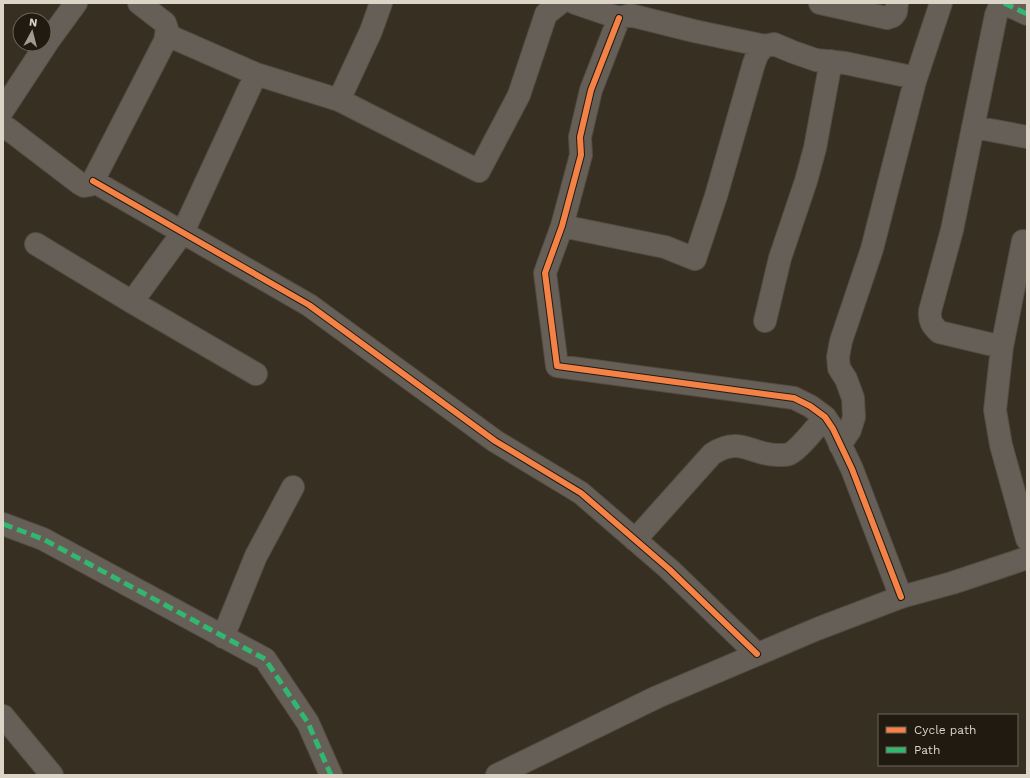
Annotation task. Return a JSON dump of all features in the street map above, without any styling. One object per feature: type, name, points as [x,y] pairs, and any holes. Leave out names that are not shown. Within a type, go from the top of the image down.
[{"type":"street","points":[[3,110],[49,40],[76,3]]},
{"type":"street","points":[[3,125],[84,186],[90,185],[165,41],[167,34],[165,23],[139,3]]},
{"type":"street","points":[[339,100],[371,31],[381,3]]},
{"type":"street","points":[[167,34],[256,74],[339,100],[479,171],[519,95],[546,14],[560,3]]},
{"type":"street","points":[[575,3],[619,18],[630,15],[694,31],[765,46],[774,44],[816,60],[845,63],[916,78]]},
{"type":"street","points":[[820,3],[887,18],[893,16],[896,12],[897,3]]},
{"type":"street","points":[[840,445],[850,430],[854,417],[853,398],[846,379],[839,368],[838,357],[841,341],[872,249],[916,78],[941,3]]},
{"type":"street","points":[[1000,3],[996,15],[952,230],[930,311],[930,319],[933,326],[939,332],[1002,347]]},
{"type":"street","points":[[1004,3],[1027,14]]},
{"type":"street","points":[[619,18],[591,90],[580,137],[582,155],[562,226],[545,273],[557,366],[794,398],[810,406],[825,417],[833,429],[852,469],[901,597]]},
{"type":"street","points":[[562,226],[666,247],[695,259],[718,188],[754,63],[758,53],[765,46]]},
{"type":"street","points":[[765,321],[780,258],[806,181],[815,148],[831,61]]},
{"type":"street","points":[[132,302],[183,232],[256,74]]},
{"type":"street","points":[[974,127],[1027,137]]},
{"type":"street","points":[[93,181],[309,305],[495,441],[581,494],[669,569],[757,654]]},
{"type":"street","points":[[1023,241],[1002,347],[995,410],[1001,445],[1027,539]]},
{"type":"street","points":[[36,244],[256,374]]},
{"type":"street","points":[[635,540],[712,454],[719,449],[730,446],[749,448],[766,454],[788,455],[796,450],[825,417]]},
{"type":"street","points":[[223,637],[256,556],[293,487]]},
{"type":"street","points":[[3,524],[43,539],[265,659],[308,723],[331,775]]},
{"type":"street","points":[[497,775],[657,697],[817,629],[901,597],[952,583],[1027,558]]},
{"type":"street","points":[[3,716],[52,775]]},
{"type":"marked path","points":[[1004,3],[1027,14]]},
{"type":"marked path","points":[[3,524],[43,539],[265,659],[308,723],[331,775]]},
{"type":"cycle path","points":[[619,18],[591,90],[580,137],[581,155],[562,226],[545,273],[557,366],[794,398],[810,406],[825,417],[833,429],[852,469],[901,597]]},
{"type":"cycle path","points":[[93,181],[309,305],[495,441],[581,493],[669,569],[757,654]]}]
